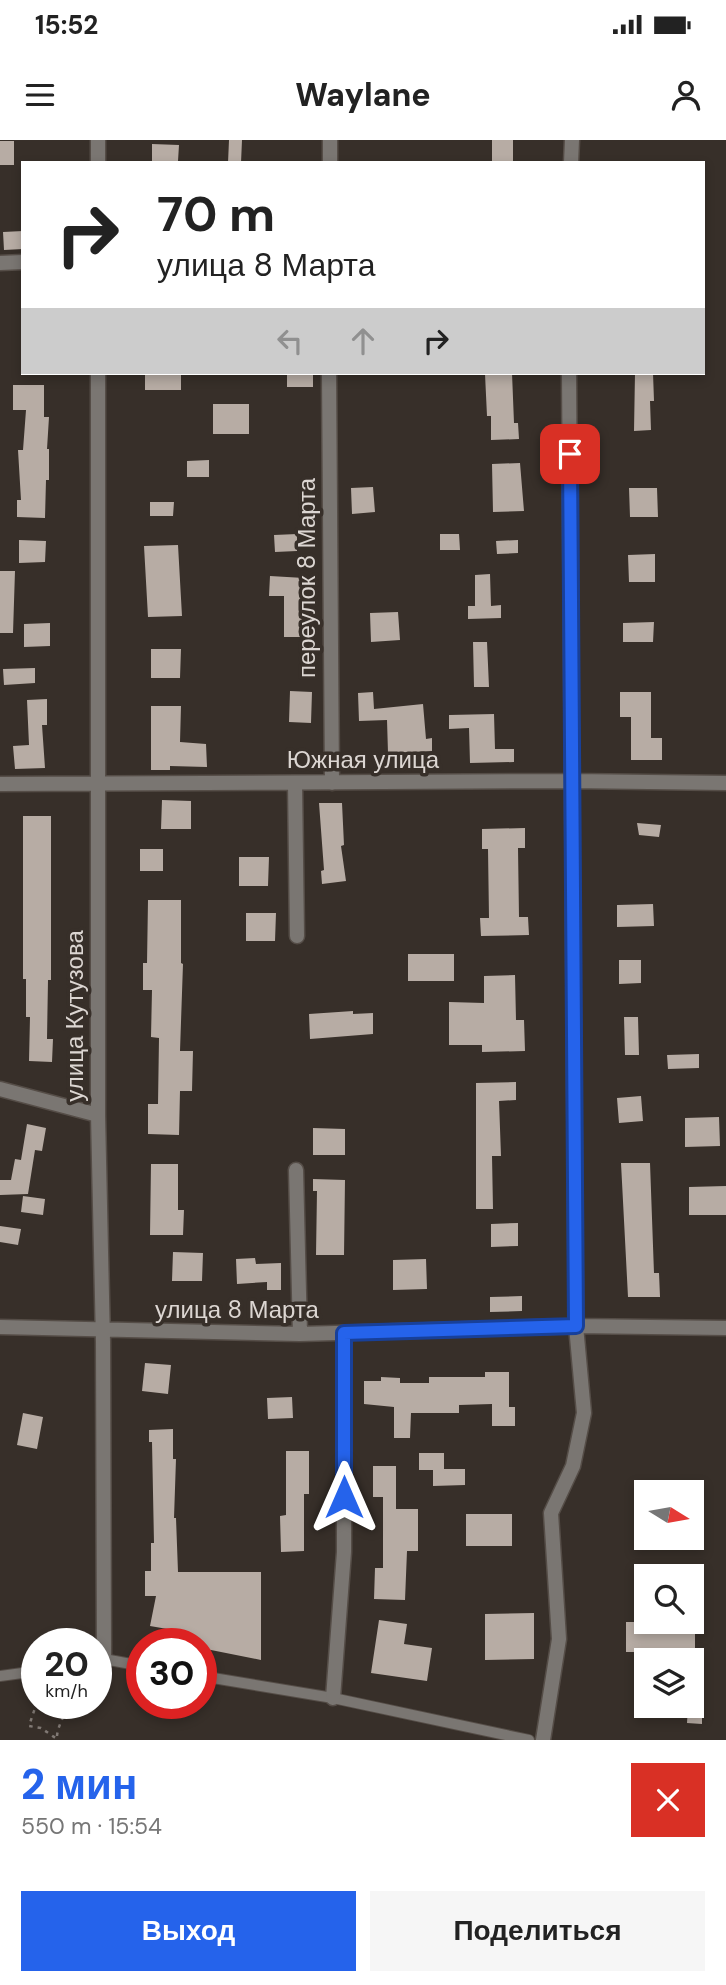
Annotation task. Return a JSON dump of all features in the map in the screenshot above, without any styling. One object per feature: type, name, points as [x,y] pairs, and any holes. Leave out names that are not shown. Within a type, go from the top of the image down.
[{"type":"street","points":[[98,140],[98,161]]},
{"type":"street","points":[[330,140],[330,161]]},
{"type":"street","points":[[571,161],[572,140]]},
{"type":"street","points":[[0,263],[21,262]]},
{"type":"street","name":"улица Кутузова","points":[[99,375],[100,1628]]},
{"type":"street","name":"переулок 8 Марта","points":[[329,375],[332,783]]},
{"type":"street","points":[[543,1740],[559,1639],[551,1513],[573,1466],[584,1413],[576,1326],[569,375]]},
{"type":"street","name":"Южная улица","points":[[0,784],[572,781],[726,783]]},
{"type":"street","points":[[295,783],[297,936]]},
{"type":"street","points":[[0,1089],[98,1115]]},
{"type":"street","points":[[296,1170],[299,1334]]},
{"type":"street","name":"улица 8 Марта","points":[[0,1327],[299,1334],[576,1326],[726,1328]]},
{"type":"street","points":[[332,1698],[344,1552],[344,1333]]},
{"type":"lane","points":[[0,1676],[21,1673]]},
{"type":"lane","points":[[217,1679],[332,1698],[529,1740]]},
{"type":"path","points":[[31,1719],[29,1726],[41,1728],[57,1738],[62,1719]]},
{"type":"building","points":[[229,140],[242,140],[241,161],[228,161]]},
{"type":"building","points":[[492,140],[513,140],[513,161],[492,161]]},
{"type":"building","points":[[0,141],[14,141],[14,165],[0,165]]},
{"type":"building","points":[[152,144],[179,145],[178,161],[152,161]]},
{"type":"building","points":[[21,231],[21,249],[4,250],[3,232]]},
{"type":"building","points":[[145,375],[181,375],[181,390],[145,390]]},
{"type":"building","points":[[287,375],[313,375],[313,387],[287,387]]},
{"type":"building","points":[[485,375],[512,375],[514,423],[518,423],[519,439],[491,440],[491,416],[487,416]]},
{"type":"building","points":[[635,375],[653,375],[651,430],[634,431]]},
{"type":"building","points":[[13,385],[44,385],[44,417],[49,417],[49,480],[46,480],[45,518],[17,517],[17,500],[21,500],[18,450],[23,450],[26,410],[13,410]]},
{"type":"building","points":[[213,404],[249,404],[249,434],[213,434]]},
{"type":"building","points":[[209,460],[209,477],[187,477],[187,461]]},
{"type":"building","points":[[520,463],[524,511],[493,512],[492,464]]},
{"type":"building","points":[[373,487],[375,512],[352,514],[351,488]]},
{"type":"building","points":[[629,488],[657,488],[658,517],[630,517]]},
{"type":"building","points":[[150,502],[174,502],[173,516],[150,516]]},
{"type":"building","points":[[297,534],[297,551],[275,552],[274,535]]},
{"type":"building","points":[[440,534],[459,534],[460,550],[440,550]]},
{"type":"building","points":[[19,540],[46,541],[45,562],[19,563]]},
{"type":"building","points":[[518,540],[518,553],[497,554],[496,541]]},
{"type":"building","points":[[178,545],[182,616],[148,617],[144,546]]},
{"type":"building","points":[[655,554],[655,582],[629,582],[628,555]]},
{"type":"building","points":[[0,571],[15,571],[13,633],[0,633]]},
{"type":"building","points":[[490,574],[491,606],[501,605],[501,618],[468,619],[468,606],[475,606],[475,575]]},
{"type":"building","points":[[270,576],[304,578],[302,613],[312,613],[312,637],[284,637],[284,596],[269,596]]},
{"type":"building","points":[[398,612],[400,640],[371,642],[370,613]]},
{"type":"building","points":[[654,622],[653,642],[623,642],[623,623]]},
{"type":"building","points":[[50,623],[50,646],[24,647],[24,624]]},
{"type":"building","points":[[473,642],[487,642],[489,687],[474,687]]},
{"type":"building","points":[[151,649],[181,649],[180,678],[151,678]]},
{"type":"building","points":[[35,668],[35,683],[4,685],[3,669]]},
{"type":"building","points":[[290,691],[312,692],[311,723],[289,722]]},
{"type":"building","points":[[373,692],[374,709],[423,704],[426,739],[432,738],[432,751],[388,753],[387,720],[359,721],[358,693]]},
{"type":"building","points":[[620,692],[651,692],[651,738],[662,738],[662,760],[631,760],[631,717],[620,717]]},
{"type":"building","points":[[47,699],[47,725],[42,725],[45,768],[15,769],[13,746],[29,745],[27,700]]},
{"type":"building","points":[[151,706],[181,706],[180,742],[206,744],[207,767],[170,766],[170,770],[151,770]]},
{"type":"building","points":[[494,714],[495,749],[514,749],[514,762],[470,763],[469,728],[449,729],[449,715]]},
{"type":"building","points":[[162,800],[191,801],[191,829],[161,829]]},
{"type":"building","points":[[319,803],[342,803],[344,845],[341,846],[346,881],[322,884],[321,871],[324,870]]},
{"type":"building","points":[[23,816],[51,816],[51,980],[48,980],[47,1039],[53,1039],[52,1062],[29,1061],[30,1017],[26,1017],[26,979],[23,979]]},
{"type":"building","points":[[637,823],[661,825],[659,837],[639,835]]},
{"type":"building","points":[[525,828],[525,848],[518,848],[519,917],[528,917],[529,935],[481,936],[480,918],[489,918],[488,849],[482,849],[482,829]]},
{"type":"building","points":[[140,849],[163,849],[163,871],[140,871]]},
{"type":"building","points":[[239,857],[269,857],[268,886],[239,886]]},
{"type":"building","points":[[148,900],[181,900],[183,964],[180,1051],[193,1051],[192,1091],[180,1091],[179,1135],[148,1134],[148,1104],[158,1104],[159,1038],[151,1037],[152,990],[143,990],[143,963],[147,963]]},
{"type":"building","points":[[653,904],[654,926],[617,927],[617,905]]},
{"type":"building","points":[[246,913],[276,913],[275,941],[246,941]]},
{"type":"building","points":[[408,954],[454,954],[454,981],[408,981]]},
{"type":"building","points":[[619,960],[641,960],[641,983],[619,984]]},
{"type":"building","points":[[515,975],[516,1020],[524,1020],[525,1051],[482,1052],[482,1045],[449,1045],[449,1002],[484,1003],[484,976]]},
{"type":"building","points":[[353,1011],[353,1014],[373,1013],[373,1034],[310,1039],[309,1014]]},
{"type":"building","points":[[624,1017],[638,1017],[639,1055],[625,1055]]},
{"type":"building","points":[[699,1054],[699,1068],[668,1069],[667,1055]]},
{"type":"building","points":[[516,1082],[516,1100],[499,1101],[501,1156],[492,1156],[493,1209],[476,1209],[476,1083]]},
{"type":"building","points":[[641,1096],[643,1121],[619,1123],[617,1098]]},
{"type":"building","points":[[719,1117],[720,1146],[685,1147],[685,1118]]},
{"type":"building","points":[[27,1124],[46,1128],[42,1151],[35,1150],[28,1194],[0,1195],[0,1180],[11,1180],[15,1159],[21,1160]]},
{"type":"building","points":[[313,1128],[345,1129],[345,1155],[313,1155]]},
{"type":"building","points":[[621,1163],[650,1163],[654,1273],[659,1273],[660,1297],[628,1297]]},
{"type":"building","points":[[151,1164],[178,1164],[178,1210],[184,1210],[183,1235],[150,1235]]},
{"type":"building","points":[[313,1179],[345,1180],[344,1255],[316,1255],[317,1191],[313,1191]]},
{"type":"building","points":[[726,1186],[726,1215],[689,1215],[689,1187]]},
{"type":"building","points":[[23,1196],[45,1199],[43,1215],[21,1212]]},
{"type":"building","points":[[518,1223],[518,1246],[491,1247],[491,1224]]},
{"type":"building","points":[[0,1226],[21,1229],[18,1245],[0,1242]]},
{"type":"building","points":[[173,1252],[203,1253],[202,1281],[172,1281]]},
{"type":"building","points":[[255,1258],[256,1264],[281,1263],[281,1290],[267,1290],[267,1282],[237,1284],[236,1259]]},
{"type":"building","points":[[426,1259],[427,1289],[393,1290],[393,1260]]},
{"type":"building","points":[[522,1296],[522,1311],[490,1312],[490,1297]]},
{"type":"building","points":[[145,1363],[171,1365],[168,1394],[142,1391]]},
{"type":"building","points":[[485,1372],[509,1372],[509,1407],[515,1407],[515,1426],[492,1426],[492,1404],[459,1405],[459,1413],[411,1413],[410,1438],[394,1438],[394,1407],[364,1404],[364,1381],[381,1381],[381,1377],[400,1378],[400,1383],[429,1383],[429,1377],[485,1377]]},
{"type":"building","points":[[292,1397],[293,1418],[268,1419],[267,1398]]},
{"type":"building","points":[[23,1413],[43,1417],[37,1449],[17,1445]]},
{"type":"building","points":[[173,1429],[173,1459],[176,1459],[174,1518],[178,1572],[261,1572],[261,1660],[217,1651],[217,1628],[150,1626],[156,1596],[145,1596],[145,1571],[151,1571],[151,1543],[154,1543],[152,1442],[149,1442],[149,1430]]},
{"type":"building","points":[[286,1451],[309,1451],[309,1494],[304,1494],[304,1551],[281,1552],[280,1516],[286,1515]]},
{"type":"building","points":[[419,1453],[444,1453],[444,1469],[465,1469],[465,1485],[433,1486],[433,1470],[419,1470]]},
{"type":"building","points":[[373,1466],[396,1466],[396,1509],[418,1509],[418,1551],[407,1551],[405,1600],[374,1599],[375,1568],[383,1568],[383,1497],[373,1497]]},
{"type":"building","points":[[466,1514],[512,1514],[512,1546],[466,1546]]},
{"type":"building","points":[[534,1613],[534,1659],[485,1660],[485,1614]]},
{"type":"building","points":[[379,1620],[407,1624],[404,1644],[432,1648],[427,1681],[371,1673]]},
{"type":"building","points":[[626,1622],[634,1622],[634,1634],[695,1634],[695,1648],[634,1648],[634,1652],[626,1652]]},
{"type":"building","points":[[687,1718],[702,1718],[702,1724],[687,1723]]},
{"type":"route","points":[[344,1497],[344,1333],[576,1326],[570,454]]}]
